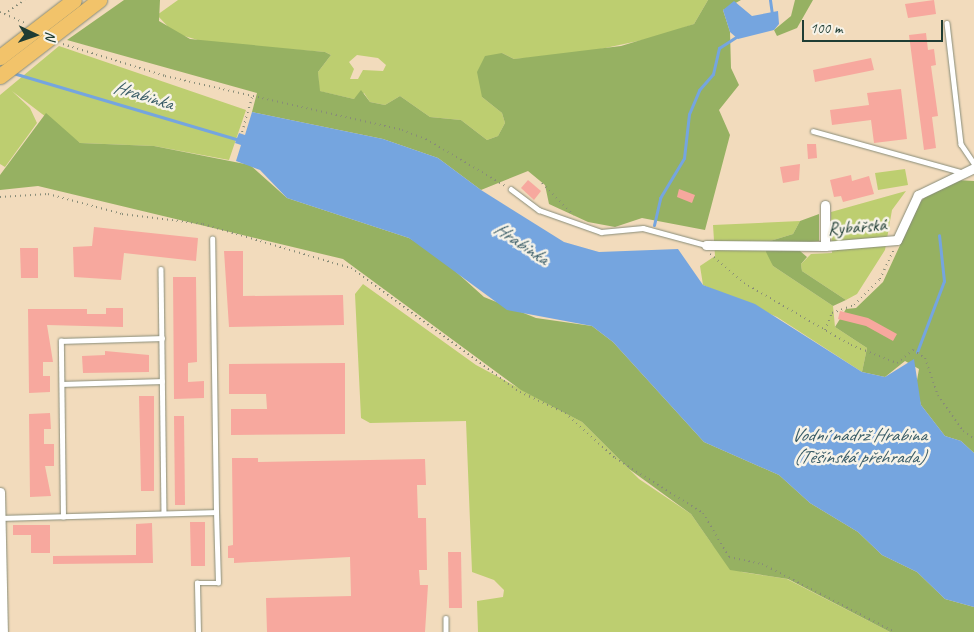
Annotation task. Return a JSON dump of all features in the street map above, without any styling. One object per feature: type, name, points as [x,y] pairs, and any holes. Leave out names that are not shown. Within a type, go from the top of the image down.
[{"type":"highway","points":[[0,57],[74,0]]},
{"type":"highway","points":[[0,76],[99,0]]},
{"type":"street","name":"Rybářská","points":[[706,245],[825,246],[898,240],[918,194],[961,172],[974,168]]},
{"type":"street","points":[[825,205],[825,246]]},
{"type":"street","points":[[0,492],[3,632]]},
{"type":"lane","points":[[947,23],[961,144],[974,163]]},
{"type":"lane","points":[[812,131],[961,172]]},
{"type":"lane","points":[[511,189],[539,210],[582,226],[624,233],[643,228],[706,245]]},
{"type":"lane","points":[[198,632],[197,583],[218,583],[212,239]]},
{"type":"lane","points":[[161,269],[164,513]]},
{"type":"lane","points":[[63,516],[61,340],[162,338]]},
{"type":"lane","points":[[62,384],[162,380]]},
{"type":"lane","points":[[1,518],[216,512]]},
{"type":"lane","points":[[446,618],[446,632]]},
{"type":"path","points":[[4,14],[25,0]]},
{"type":"path","points":[[0,12],[25,23]]},
{"type":"path","points":[[59,42],[165,76],[402,130],[426,139],[511,189]]},
{"type":"path","points":[[242,132],[252,97]]},
{"type":"path","points":[[542,183],[582,226]]},
{"type":"path","points":[[0,197],[48,194],[122,214],[202,224],[351,268],[520,392],[566,413],[615,458],[703,513],[729,557],[762,564],[895,632]]},
{"type":"path","points":[[825,330],[832,313],[854,305],[880,279],[898,240]]},
{"type":"path","points":[[706,245],[712,257],[744,283],[825,330],[892,362],[913,350],[925,358],[938,395],[963,431],[974,439]]},
{"type":"green space","points":[[124,0],[160,0],[159,21],[190,39],[325,52],[331,55],[318,72],[320,91],[354,99],[361,90],[370,102],[385,105],[400,96],[430,117],[461,120],[487,140],[498,136],[505,123],[502,113],[482,97],[477,72],[485,56],[502,53],[514,59],[621,46],[694,24],[708,0],[741,0],[723,10],[730,32],[731,68],[739,85],[719,110],[730,135],[705,230],[642,218],[615,227],[588,222],[549,204],[545,185],[528,171],[481,190],[438,158],[383,139],[252,112],[257,93],[67,40]]},
{"type":"green space","points":[[178,0],[708,0],[694,24],[657,37],[577,54],[514,59],[502,53],[482,97],[502,113],[505,123],[498,136],[487,140],[461,120],[430,117],[400,96],[385,105],[370,102],[364,93],[354,99],[319,91],[318,72],[331,55],[325,52],[208,43],[174,33],[157,15]],"holes":[[[357,55],[378,58],[386,65],[383,71],[363,70],[358,79],[350,79],[354,69],[349,62]]]},
{"type":"green space","points":[[795,0],[813,0],[797,28],[777,36],[774,30],[791,16]]},
{"type":"green space","points":[[59,46],[246,110],[229,160],[154,146],[80,143],[12,91],[30,108],[37,123],[5,167],[0,164],[0,95]]},
{"type":"green space","points":[[46,113],[80,143],[154,146],[250,165],[287,198],[409,238],[435,253],[484,297],[536,318],[592,326],[613,342],[704,442],[779,475],[810,503],[858,532],[882,555],[917,572],[945,599],[974,607],[974,632],[890,632],[788,579],[730,570],[691,514],[629,469],[582,422],[521,390],[343,259],[38,186],[0,190],[0,175]]},
{"type":"green space","points":[[905,169],[908,185],[878,190],[875,173]]},
{"type":"green space","points":[[956,180],[974,181],[974,453],[961,441],[945,436],[921,405],[916,386],[919,369],[905,361],[885,377],[862,372],[867,348],[835,327],[846,309],[856,308],[883,282],[920,202],[936,187]]},
{"type":"green space","points":[[906,191],[892,210],[885,250],[857,294],[846,300],[802,271],[801,264],[811,254],[832,253],[831,212]]},
{"type":"green space","points":[[819,214],[819,241],[801,243],[800,251],[807,257],[801,264],[802,271],[846,300],[833,306],[773,266],[766,252],[767,242],[793,234],[800,221]]},
{"type":"green space","points":[[800,221],[793,234],[767,242],[773,266],[833,306],[835,327],[867,348],[862,372],[777,317],[703,285],[700,266],[715,256],[713,225]]},
{"type":"green space","points":[[363,284],[476,365],[582,422],[639,479],[691,514],[712,544],[742,572],[787,579],[890,632],[478,632],[477,601],[503,597],[504,590],[494,580],[472,572],[466,421],[370,423],[361,418],[355,294]]},
{"type":"water","points":[[734,1],[752,16],[778,11],[779,24],[774,30],[738,39],[730,32],[723,10]]},
{"type":"water","name":"Vodní nádrž Hrabina (Těšínská přehrada)","points":[[252,112],[383,139],[438,158],[481,190],[564,242],[599,252],[678,249],[703,285],[755,304],[862,372],[885,377],[914,359],[921,405],[945,436],[961,441],[974,453],[974,607],[945,599],[917,572],[882,555],[858,532],[810,503],[779,475],[704,442],[613,342],[592,326],[507,310],[409,238],[287,198],[260,170],[236,161],[241,145],[235,143],[239,133],[245,135]]},
{"type":"building","points":[[934,0],[936,14],[908,18],[905,4]]},
{"type":"building","points":[[926,33],[928,50],[934,49],[936,65],[931,66],[938,116],[932,117],[936,148],[924,150],[909,35]]},
{"type":"building","points":[[871,58],[874,70],[815,82],[813,70]]},
{"type":"building","points":[[901,89],[907,139],[874,143],[871,120],[832,125],[830,110],[869,105],[867,93]]},
{"type":"building","points":[[807,144],[816,144],[817,158],[808,159]]},
{"type":"building","points":[[800,164],[799,180],[783,183],[780,167]]},
{"type":"building","points":[[851,175],[852,181],[869,176],[874,194],[843,202],[841,196],[834,197],[830,180]]},
{"type":"building","points":[[528,180],[541,191],[534,200],[521,188]]},
{"type":"building","points":[[679,189],[695,195],[692,203],[677,197]]},
{"type":"building","points":[[94,227],[198,238],[196,261],[124,253],[121,280],[74,277],[73,247],[92,246]]},
{"type":"building","points":[[20,248],[38,248],[38,278],[21,278]]},
{"type":"building","points":[[224,251],[243,251],[243,296],[343,295],[344,325],[229,327]]},
{"type":"building","points":[[173,277],[196,277],[197,362],[188,363],[188,382],[204,381],[204,398],[174,399]]},
{"type":"building","points":[[106,308],[123,308],[123,327],[47,325],[53,362],[43,362],[43,376],[50,376],[50,392],[29,393],[28,309],[87,309],[87,314],[106,314]]},
{"type":"building","points":[[840,311],[868,318],[897,334],[893,341],[866,326],[838,319]]},
{"type":"building","points":[[105,351],[149,355],[149,372],[83,373],[82,356],[105,355]]},
{"type":"building","points":[[345,363],[345,434],[231,435],[231,409],[267,409],[266,394],[229,394],[229,364]]},
{"type":"building","points":[[139,396],[154,396],[154,491],[141,491]]},
{"type":"building","points":[[50,413],[51,429],[44,429],[44,444],[54,444],[54,466],[45,466],[51,496],[30,497],[29,414]]},
{"type":"building","points":[[174,416],[184,416],[185,505],[175,505]]},
{"type":"building","points":[[232,458],[258,458],[258,462],[425,459],[426,485],[417,485],[418,518],[426,518],[427,570],[419,570],[420,585],[428,585],[425,632],[267,632],[266,598],[351,596],[350,557],[234,563],[234,558],[228,558],[228,546],[233,545]]},
{"type":"building","points":[[190,522],[205,522],[205,566],[191,566]]},
{"type":"building","points":[[152,523],[153,563],[53,564],[53,556],[136,555],[136,524]]},
{"type":"building","points":[[13,525],[50,525],[50,553],[31,553],[31,535],[13,535]]},
{"type":"building","points":[[448,552],[461,552],[462,608],[449,608]]},
{"type":"waterway","points":[[770,0],[772,14]]},
{"type":"waterway","points":[[654,225],[660,198],[684,158],[689,114],[699,90],[713,74],[719,48],[739,35]]},
{"type":"waterway","name":"Hrabinka","points":[[13,73],[239,140]]},
{"type":"waterway","points":[[917,352],[944,281],[939,235]]}]
